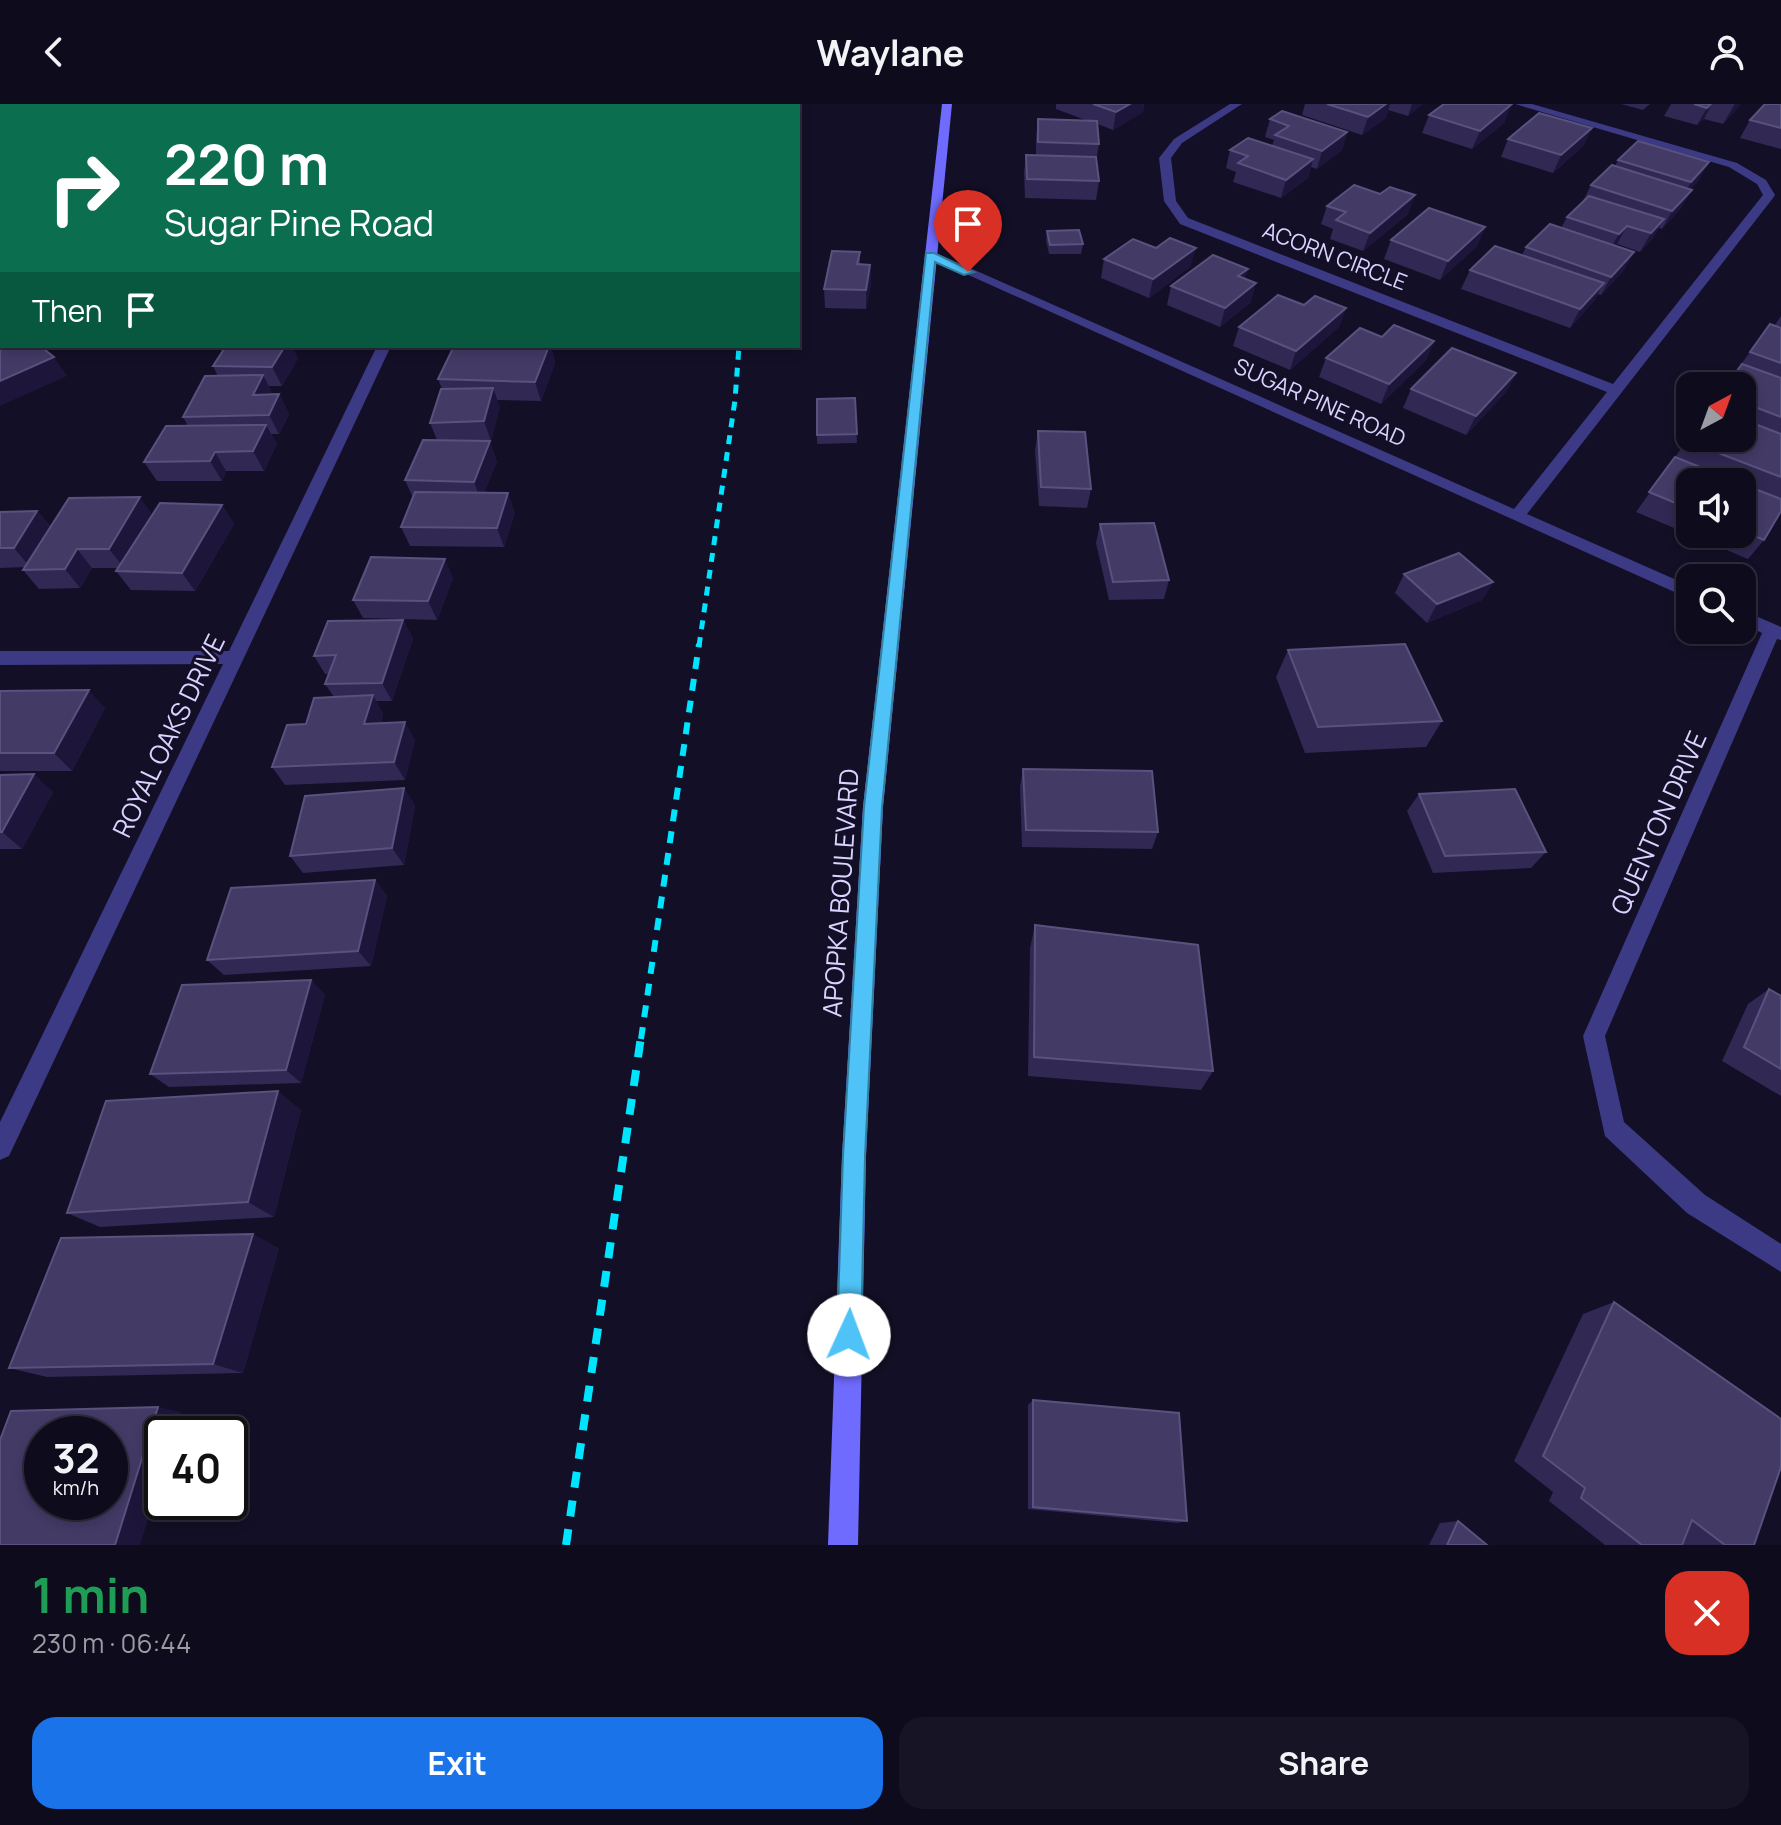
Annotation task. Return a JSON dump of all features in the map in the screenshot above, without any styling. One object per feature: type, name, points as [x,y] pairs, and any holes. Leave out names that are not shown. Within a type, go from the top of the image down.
[{"type":"street","name":"APOPKA BOULEVARD","points":[[843,1545],[854,1156],[873,807],[947,104]]},
{"type":"street","name":"ACORN CIRCLE","points":[[1237,104],[1178,141],[1165,158],[1170,201],[1184,221],[1616,390]]},
{"type":"street","points":[[1517,516],[1769,195],[1762,182],[1733,165],[1520,104]]},
{"type":"street","name":"SUGAR PINE ROAD","points":[[930,255],[1676,587]]},
{"type":"street","name":"ROYAL OAKS DRIVE","points":[[0,1148],[383,348]]},
{"type":"street","points":[[1756,623],[1776,632]]},
{"type":"street","name":"QUENTON DRIVE","points":[[1776,632],[1594,1036],[1613,1128],[1696,1204],[1781,1259]]},
{"type":"street","points":[[0,658],[236,657]]},
{"type":"building","points":[[1093,104],[1130,104],[1116,112]]},
{"type":"building","points":[[1327,104],[1386,104],[1368,117]]},
{"type":"building","points":[[1444,104],[1512,104],[1480,131],[1429,115]]},
{"type":"building","points":[[1765,104],[1781,104],[1781,128],[1750,120]]},
{"type":"building","points":[[1282,111],[1347,132],[1322,151],[1275,135],[1289,126],[1270,119]]},
{"type":"building","points":[[1539,113],[1592,128],[1561,155],[1508,139]]},
{"type":"building","points":[[1038,119],[1097,121],[1099,144],[1038,142]]},
{"type":"building","points":[[1248,138],[1313,159],[1286,180],[1238,163],[1248,156],[1230,150]]},
{"type":"building","points":[[1638,141],[1709,162],[1691,182],[1618,160]]},
{"type":"building","points":[[1026,155],[1096,157],[1099,181],[1027,179]]},
{"type":"building","points":[[1612,165],[1692,190],[1672,211],[1591,185]]},
{"type":"building","points":[[1354,185],[1380,194],[1390,187],[1415,195],[1370,233],[1336,220],[1346,212],[1327,206]]},
{"type":"building","points":[[1589,196],[1664,219],[1651,233],[1627,226],[1619,234],[1567,217]]},
{"type":"building","points":[[1429,208],[1485,227],[1448,261],[1391,240]]},
{"type":"building","points":[[1550,224],[1634,252],[1611,277],[1526,247]]},
{"type":"building","points":[[1079,230],[1083,244],[1050,245],[1047,231]]},
{"type":"building","points":[[1170,238],[1196,248],[1153,279],[1104,259],[1133,239],[1156,248]]},
{"type":"building","points":[[1495,246],[1604,283],[1580,309],[1470,270]]},
{"type":"building","points":[[832,251],[860,252],[857,264],[870,265],[866,290],[824,289]]},
{"type":"building","points":[[1213,255],[1248,269],[1238,276],[1256,283],[1225,308],[1171,286]]},
{"type":"building","points":[[1278,295],[1304,305],[1315,296],[1346,308],[1296,351],[1239,327]]},
{"type":"building","points":[[1770,324],[1781,328],[1781,363],[1750,352]]},
{"type":"building","points":[[1394,325],[1434,341],[1389,384],[1326,358],[1360,328],[1382,337]]},
{"type":"building","points":[[43,348],[54,357],[0,381],[0,350]]},
{"type":"building","points":[[225,348],[284,348],[272,367],[213,366]]},
{"type":"building","points":[[453,348],[548,348],[535,382],[438,379]]},
{"type":"building","points":[[1452,348],[1516,373],[1476,416],[1411,389]]},
{"type":"building","points":[[1742,364],[1781,378],[1781,417],[1756,407],[1756,372],[1736,372]]},
{"type":"building","points":[[263,375],[253,395],[279,394],[269,415],[183,417],[205,376]]},
{"type":"building","points":[[493,388],[484,421],[430,423],[441,389]]},
{"type":"building","points":[[855,398],[857,434],[817,435],[817,399]]},
{"type":"building","points":[[1756,424],[1781,434],[1781,477],[1716,452],[1756,452]]},
{"type":"building","points":[[266,425],[253,451],[215,452],[210,461],[144,462],[166,426]]},
{"type":"building","points":[[1038,431],[1085,432],[1091,489],[1041,487]]},
{"type":"building","points":[[423,440],[490,441],[474,482],[405,480]]},
{"type":"building","points":[[1675,457],[1702,468],[1676,468],[1676,503],[1649,492]]},
{"type":"building","points":[[1756,489],[1781,499],[1781,511],[1764,540],[1756,537]]},
{"type":"building","points":[[415,492],[508,493],[497,528],[401,527]]},
{"type":"building","points":[[140,497],[109,549],[77,549],[65,569],[23,570],[69,498]]},
{"type":"building","points":[[160,503],[222,505],[182,573],[116,571]]},
{"type":"building","points":[[37,511],[14,548],[0,548],[0,512]]},
{"type":"building","points":[[1154,523],[1169,580],[1113,582],[1100,524]]},
{"type":"building","points":[[1459,553],[1493,582],[1437,604],[1404,574]]},
{"type":"building","points":[[371,557],[445,559],[428,601],[353,600]]},
{"type":"building","points":[[403,620],[382,683],[325,684],[336,655],[314,656],[328,621]]},
{"type":"building","points":[[1405,644],[1442,721],[1318,727],[1288,650]]},
{"type":"building","points":[[89,690],[54,753],[0,753],[0,691]]},
{"type":"building","points":[[373,695],[364,724],[405,722],[394,762],[272,767],[287,725],[306,724],[314,698]]},
{"type":"building","points":[[1023,769],[1152,771],[1158,832],[1026,830]]},
{"type":"building","points":[[34,774],[2,832],[0,832],[0,775]]},
{"type":"building","points":[[404,788],[392,848],[290,856],[305,796]]},
{"type":"building","points":[[1515,789],[1546,852],[1445,856],[1419,794]]},
{"type":"building","points":[[375,880],[358,951],[207,960],[231,888]]},
{"type":"building","points":[[1035,925],[1198,945],[1213,1071],[1034,1057]]},
{"type":"building","points":[[311,980],[286,1070],[150,1074],[182,985]]},
{"type":"building","points":[[1769,989],[1781,996],[1781,1069],[1744,1047]]},
{"type":"building","points":[[278,1091],[248,1202],[67,1213],[106,1101]]},
{"type":"building","points":[[253,1234],[213,1364],[9,1368],[61,1238]]},
{"type":"building","points":[[1614,1302],[1781,1419],[1781,1467],[1754,1545],[1725,1545],[1692,1520],[1682,1545],[1642,1545],[1581,1498],[1585,1488],[1543,1456]]},
{"type":"building","points":[[1033,1400],[1179,1413],[1187,1521],[1033,1507]]},
{"type":"building","points":[[158,1407],[155,1416],[144,1416],[144,1452],[128,1503],[128,1416],[24,1416],[24,1520],[123,1520],[115,1545],[0,1545],[0,1440],[11,1411]]},
{"type":"building","points":[[1458,1521],[1487,1545],[1447,1545]]},
{"type":"railway","points":[[699,646],[735,400],[739,348]]},
{"type":"railway","points":[[641,1039],[699,644]]},
{"type":"railway","points":[[566,1545],[641,1037]]},
{"type":"route","points":[[849,1335],[854,1156],[873,807],[930,255],[968,272]]}]
